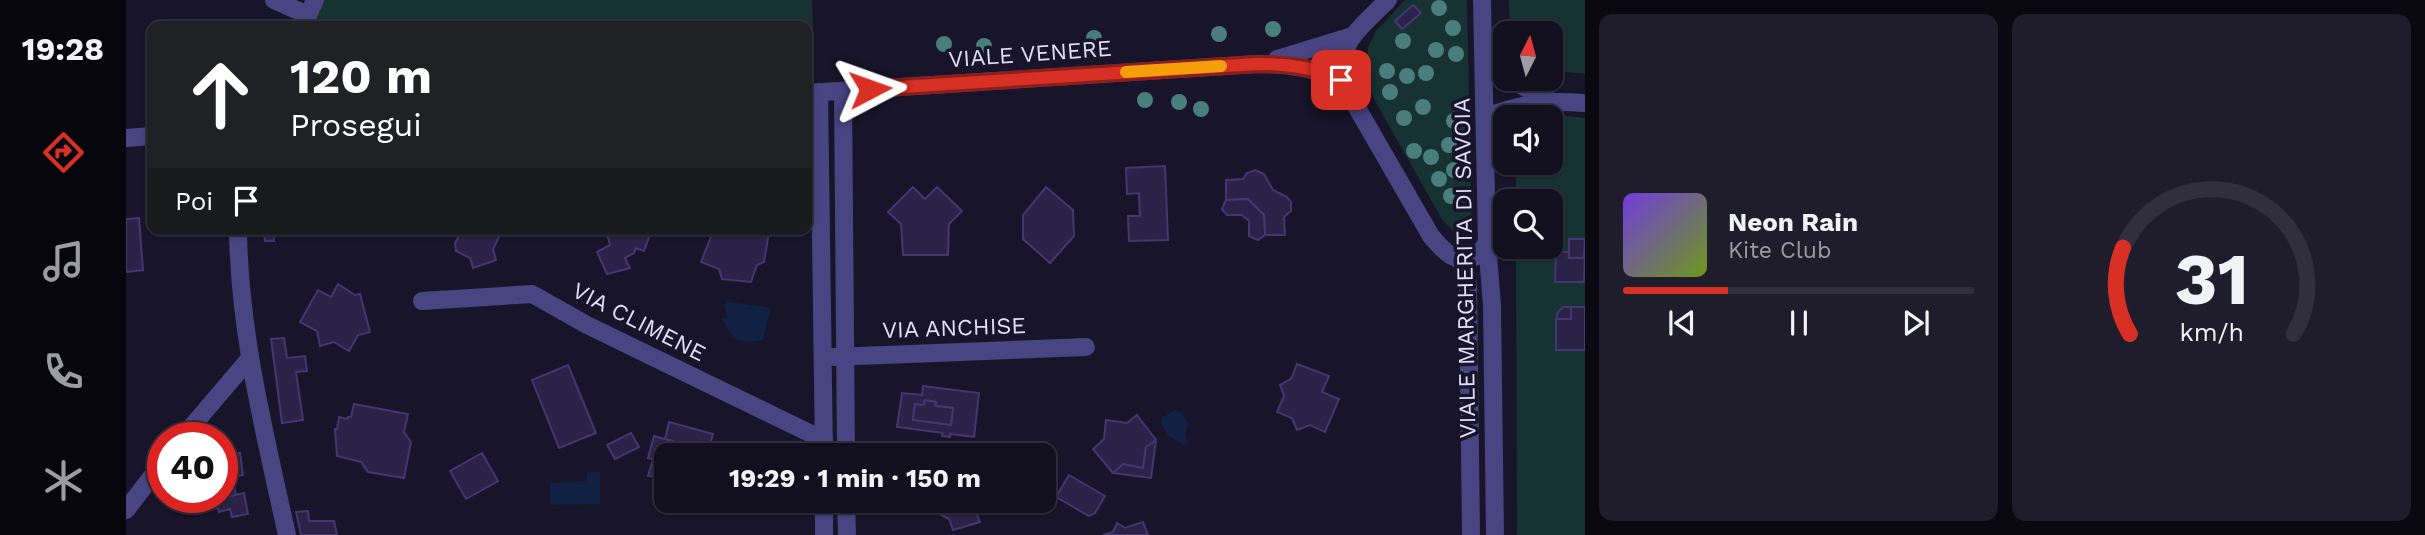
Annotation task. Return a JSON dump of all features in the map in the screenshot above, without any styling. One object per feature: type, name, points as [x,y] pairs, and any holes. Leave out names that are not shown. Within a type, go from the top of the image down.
[{"type":"street","points":[[274,0],[308,14]]},
{"type":"street","points":[[1388,0],[1352,36],[1344,50],[1341,80],[1431,236],[1448,255],[1459,260],[1477,256],[1487,243]]},
{"type":"street","name":"VIALE MARGHERITA DI SAVOIA","points":[[1482,0],[1495,535]]},
{"type":"street","points":[[1257,64],[1352,36]]},
{"type":"street","points":[[1257,64],[1288,64],[1310,68],[1341,80]]},
{"type":"street","name":"VIALE VENERE","points":[[813,93],[1257,64]]},
{"type":"street","points":[[1484,65],[1493,70]]},
{"type":"street","points":[[843,91],[846,443]]},
{"type":"street","points":[[1532,91],[1550,100]]},
{"type":"street","points":[[813,93],[824,443]]},
{"type":"street","points":[[1485,117],[1521,104],[1550,100],[1585,103]]},
{"type":"street","points":[[126,138],[147,136]]},
{"type":"street","points":[[238,235],[250,358],[287,535]]},
{"type":"street","name":"VIALE MARGHERITA DI SAVOIA","points":[[1459,260],[1466,268],[1468,286],[1471,535]]},
{"type":"street","name":"VIA CLIMENE","points":[[422,301],[532,294],[814,443]]},
{"type":"street","name":"VIA ANCHISE","points":[[823,356],[1086,346]]},
{"type":"street","points":[[196,422],[250,358]]},
{"type":"street","points":[[126,510],[147,483]]},
{"type":"street","points":[[824,513],[824,535]]},
{"type":"street","points":[[846,513],[846,535]]},
{"type":"green space","points":[[323,0],[812,0],[814,58],[812,21],[313,21]]},
{"type":"green space","points":[[1405,0],[1467,0],[1472,230],[1471,235],[1461,238],[1443,221],[1375,101],[1364,73],[1368,48],[1376,31]]},
{"type":"green space","points":[[1509,0],[1585,0],[1585,74],[1563,71],[1563,21],[1510,21]]},
{"type":"green space","points":[[1563,115],[1585,118],[1585,535],[1517,535],[1516,259],[1563,259],[1563,189],[1516,189],[1516,175],[1563,175]]},
{"type":"water","points":[[728,302],[766,307],[770,310],[763,340],[747,342],[733,337],[722,319],[728,317],[724,305]]},
{"type":"water","points":[[1175,410],[1182,413],[1188,424],[1185,434],[1188,442],[1184,445],[1169,436],[1161,424],[1162,417]]},
{"type":"water","points":[[587,472],[600,472],[600,504],[550,505],[550,483],[586,481]]},
{"type":"building","points":[[1413,5],[1421,13],[1402,29],[1395,21]]},
{"type":"building","points":[[1165,166],[1168,240],[1129,241],[1128,216],[1140,216],[1139,193],[1127,194],[1126,168]]},
{"type":"building","points":[[1255,170],[1264,174],[1273,190],[1291,202],[1291,211],[1284,217],[1285,235],[1265,235],[1264,215],[1248,199],[1226,200],[1226,180],[1243,179],[1247,173]]},
{"type":"building","points":[[913,187],[925,199],[937,187],[962,211],[949,224],[948,255],[903,255],[901,224],[888,212]]},
{"type":"building","points":[[1046,187],[1073,210],[1074,236],[1050,263],[1023,239],[1023,215]]},
{"type":"building","points":[[1248,199],[1264,215],[1265,235],[1258,240],[1249,236],[1249,221],[1242,215],[1227,215],[1222,209],[1226,200]]},
{"type":"building","points":[[139,218],[143,270],[126,272],[126,219]]},
{"type":"building","points":[[264,235],[274,235],[274,241],[265,241]]},
{"type":"building","points":[[459,235],[500,235],[493,249],[496,260],[473,268],[470,258],[456,251],[455,243]]},
{"type":"building","points":[[602,235],[650,235],[644,251],[636,248],[634,253],[625,258],[630,268],[607,274],[597,252],[610,245],[608,237]]},
{"type":"building","points":[[712,235],[768,235],[764,262],[757,265],[751,282],[722,279],[719,269],[701,262]]},
{"type":"building","points":[[1569,239],[1585,239],[1584,258],[1569,258]]},
{"type":"building","points":[[1585,249],[1584,282],[1555,282],[1556,259],[1563,259],[1563,252],[1569,252],[1569,258],[1584,258]]},
{"type":"building","points":[[338,284],[355,295],[360,294],[370,332],[358,335],[349,351],[334,342],[320,346],[317,331],[300,322],[318,290],[331,297]]},
{"type":"building","points":[[1563,307],[1571,307],[1571,319],[1556,319]]},
{"type":"building","points":[[1571,307],[1585,307],[1585,350],[1556,350],[1556,319],[1571,319]]},
{"type":"building","points":[[284,338],[287,358],[305,356],[307,371],[296,372],[303,420],[282,423],[271,339]]},
{"type":"building","points":[[1297,364],[1329,376],[1322,392],[1339,399],[1325,432],[1310,425],[1297,430],[1292,418],[1277,412],[1284,396],[1280,385],[1291,379]]},
{"type":"building","points":[[568,365],[596,433],[559,448],[532,380]]},
{"type":"building","points":[[923,386],[979,393],[974,437],[950,434],[950,437],[942,436],[943,433],[897,427],[902,393],[922,395]],"holes":[[[925,400],[936,402],[935,406],[953,408],[951,425],[913,420],[915,404],[924,405]]]},
{"type":"building","points":[[925,400],[936,402],[935,406],[953,408],[951,425],[913,420],[915,404],[924,405]]},
{"type":"building","points":[[354,404],[408,414],[404,432],[411,442],[404,478],[368,472],[361,462],[337,456],[335,429],[339,417],[351,417]]},
{"type":"building","points":[[1137,415],[1156,440],[1146,447],[1143,468],[1123,464],[1113,473],[1093,449],[1104,439],[1106,420],[1127,423]]},
{"type":"building","points":[[669,422],[713,434],[710,443],[679,443],[665,439]]},
{"type":"building","points":[[631,433],[639,447],[615,459],[607,445]]},
{"type":"building","points":[[654,436],[679,443],[654,443],[654,460],[648,458]]},
{"type":"building","points":[[1156,440],[1151,478],[1113,473],[1123,464],[1143,468],[1146,447]]},
{"type":"building","points":[[238,453],[240,453],[243,475],[238,476]]},
{"type":"building","points":[[482,453],[498,481],[466,499],[450,471]]},
{"type":"building","points":[[653,460],[654,460],[654,477],[648,476]]},
{"type":"building","points":[[1069,475],[1105,496],[1095,513],[1089,516],[1056,497]]},
{"type":"building","points":[[244,493],[248,514],[232,517],[231,513],[238,513],[238,494]]},
{"type":"building","points":[[308,511],[309,521],[334,521],[337,535],[301,535],[296,512]]},
{"type":"building","points":[[938,513],[976,513],[980,522],[953,530],[949,519]]},
{"type":"building","points":[[1143,522],[1148,535],[1103,535],[1113,532],[1117,523],[1125,528]]},
{"type":"slow traffic","points":[[1126,72],[1221,66]]},
{"type":"route","points":[[870,89],[1257,64],[1288,64],[1310,68],[1341,80]]}]
